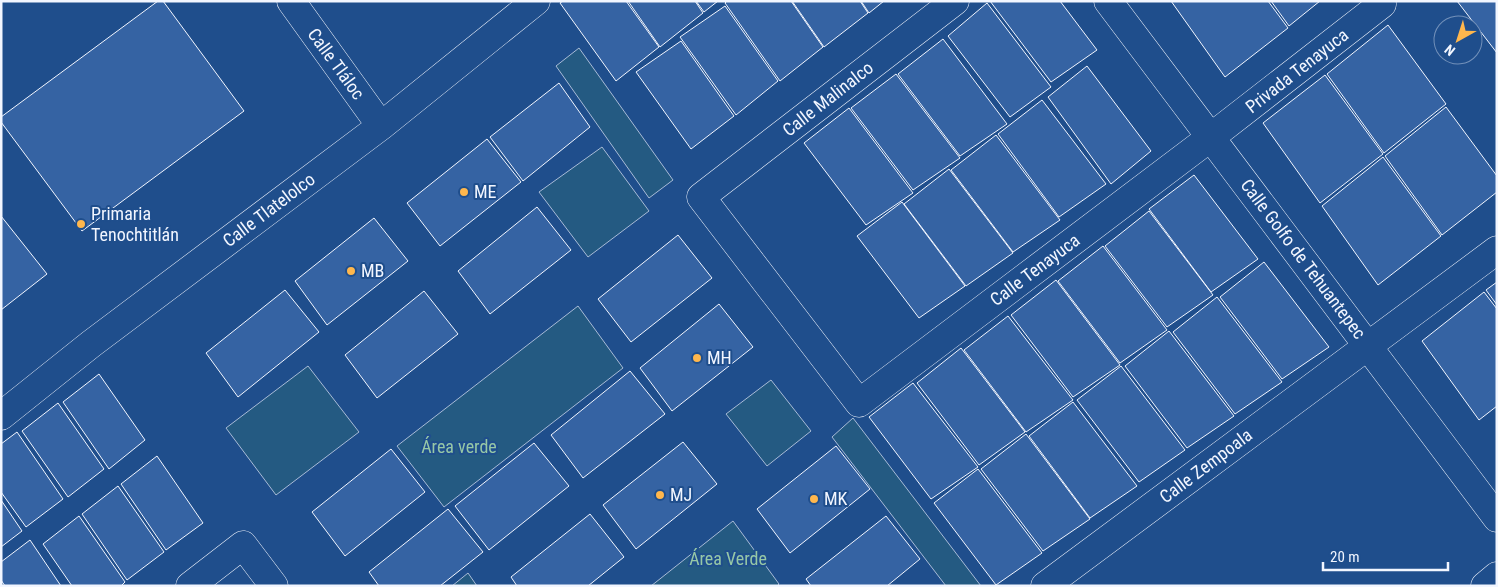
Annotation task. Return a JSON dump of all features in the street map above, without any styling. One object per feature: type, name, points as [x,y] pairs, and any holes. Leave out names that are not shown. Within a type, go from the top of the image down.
[{"type":"street","name":"Calle Tláloc","points":[[291,1],[381,126]]},
{"type":"street","name":"Calle Tlatelolco","points":[[1,416],[91,344],[381,126],[536,1]]},
{"type":"street","name":"Calle Malinalco","points":[[859,403],[701,197],[955,1]]},
{"type":"street","name":"Calle Golfo de Tehuantepec","points":[[1108,1],[1497,518]]},
{"type":"street","name":"Privada Tenayuca","points":[[1211,137],[1382,4]]},
{"type":"street","name":"Calle Tenayuca","points":[[859,403],[1211,137]]},
{"type":"street","name":"Calle Zempoala","points":[[1045,586],[1497,250]]},
{"type":"street","points":[[190,586],[244,545],[274,586]]},
{"type":"street","points":[[1484,586],[1497,576]]},
{"type":"green space","points":[[579,48],[673,180],[649,198],[556,66]]},
{"type":"green space","points":[[602,147],[649,211],[588,257],[539,192]]},
{"type":"green space","name":"Área verde","points":[[578,306],[623,368],[444,507],[397,446]]},
{"type":"green space","points":[[308,366],[359,432],[276,495],[226,428]]},
{"type":"green space","points":[[771,380],[811,431],[767,466],[726,414]]},
{"type":"green space","points":[[853,418],[981,586],[946,586],[832,437]]},
{"type":"green space","name":"Área Verde","points":[[733,521],[779,584],[777,586],[651,586]]},
{"type":"green space","points":[[468,573],[477,586],[452,586]]},
{"type":"building","points":[[158,1],[163,1],[244,111],[82,231],[1,122],[1,117]]},
{"type":"building","points":[[563,1],[626,1],[659,47],[616,81],[560,3]]},
{"type":"building","points":[[628,1],[695,1],[703,13],[660,47]]},
{"type":"building","points":[[696,1],[718,1],[704,12]]},
{"type":"building","points":[[727,1],[791,1],[823,47],[780,81],[725,3]]},
{"type":"building","points":[[792,1],[860,1],[868,13],[824,47]]},
{"type":"building","points":[[861,1],[884,1],[869,13]]},
{"type":"building","points":[[990,1],[1060,1],[1097,50],[1051,82]]},
{"type":"building","points":[[1171,1],[1268,1],[1288,28],[1225,77]]},
{"type":"building","points":[[1271,1],[1320,1],[1289,26]]},
{"type":"building","points":[[1457,1],[1497,1],[1497,53],[1483,35],[1483,15],[1468,15]]},
{"type":"building","points":[[987,3],[1051,87],[1010,117],[948,36]]},
{"type":"building","points":[[725,6],[778,81],[736,115],[680,37]]},
{"type":"building","points":[[1388,25],[1446,104],[1384,153],[1327,74]]},
{"type":"building","points":[[943,39],[1007,124],[960,156],[898,74]]},
{"type":"building","points":[[681,41],[734,116],[691,149],[636,72]]},
{"type":"building","points":[[1087,66],[1151,151],[1111,184],[1048,97]]},
{"type":"building","points":[[896,74],[960,158],[913,190],[851,108]]},
{"type":"building","points":[[1325,75],[1383,154],[1320,203],[1263,123]]},
{"type":"building","points":[[559,83],[590,127],[523,181],[490,137]]},
{"type":"building","points":[[1042,100],[1106,184],[1059,217],[998,134]]},
{"type":"building","points":[[1446,107],[1497,176],[1497,192],[1442,235],[1385,156]]},
{"type":"building","points":[[849,108],[913,193],[866,225],[804,143]]},
{"type":"building","points":[[996,135],[1060,220],[1013,252],[951,170]]},
{"type":"building","name":"ME","points":[[487,139],[521,182],[440,246],[407,203]]},
{"type":"building","points":[[1383,157],[1441,236],[1378,285],[1322,206]]},
{"type":"building","points":[[949,169],[1013,253],[966,286],[904,204]]},
{"type":"building","points":[[1194,175],[1258,259],[1211,292],[1149,209]]},
{"type":"building","points":[[902,202],[965,286],[919,318],[857,236]]},
{"type":"building","points":[[537,207],[571,250],[490,314],[458,271]]},
{"type":"building","points":[[1149,211],[1213,295],[1167,327],[1105,246]]},
{"type":"building","points":[[1,216],[47,274],[1,310]]},
{"type":"building","name":"MB","points":[[374,218],[408,261],[327,325],[295,281]]},
{"type":"building","points":[[678,235],[712,278],[631,342],[598,299]]},
{"type":"building","points":[[1103,246],[1167,330],[1120,363],[1058,281]]},
{"type":"building","points":[[1264,262],[1329,347],[1282,379],[1220,297]]},
{"type":"building","points":[[1056,280],[1120,365],[1073,397],[1011,315]]},
{"type":"building","points":[[1497,282],[1497,305],[1486,290]]},
{"type":"building","points":[[285,290],[319,332],[238,397],[206,353]]},
{"type":"building","points":[[424,291],[458,334],[377,398],[345,355]]},
{"type":"building","points":[[1484,292],[1497,309],[1497,406],[1479,420],[1422,341]]},
{"type":"building","points":[[1217,297],[1282,382],[1235,414],[1173,332]]},
{"type":"building","name":"MH","points":[[719,304],[753,347],[672,411],[640,368]]},
{"type":"building","points":[[1008,316],[1073,400],[1026,432],[964,350]]},
{"type":"building","points":[[1169,331],[1234,416],[1187,448],[1125,366]]},
{"type":"building","points":[[961,348],[1025,432],[979,465],[917,383]]},
{"type":"building","points":[[1121,366],[1185,450],[1139,482],[1077,400]]},
{"type":"building","points":[[630,371],[665,414],[583,478],[551,435]]},
{"type":"building","points":[[99,374],[145,440],[109,469],[63,402]]},
{"type":"building","points":[[913,383],[978,467],[931,499],[869,417]]},
{"type":"building","points":[[1073,402],[1137,486],[1090,518],[1029,436]]},
{"type":"building","points":[[58,403],[104,469],[68,497],[22,431]]},
{"type":"building","points":[[17,432],[63,499],[26,527],[1,492],[1,444]]},
{"type":"building","points":[[1026,434],[1090,519],[1043,551],[981,469]]},
{"type":"building","name":"MJ","points":[[683,442],[717,484],[636,549],[603,505]]},
{"type":"building","points":[[534,443],[569,486],[489,550],[455,506]]},
{"type":"building","name":"MK","points":[[836,446],[870,489],[790,553],[757,509]]},
{"type":"building","points":[[391,449],[425,492],[345,556],[312,512]]},
{"type":"building","points":[[157,456],[203,523],[166,550],[121,484]]},
{"type":"building","points":[[978,469],[1042,553],[996,585],[934,503]]},
{"type":"building","points":[[118,486],[164,552],[127,580],[82,514]]},
{"type":"building","points":[[1,500],[22,531],[1,547]]},
{"type":"building","points":[[448,509],[483,552],[440,586],[379,586],[369,572]]},
{"type":"building","points":[[590,514],[624,557],[588,586],[517,586],[511,577]]},
{"type":"building","points":[[79,516],[125,582],[121,586],[72,586],[43,544]]},
{"type":"building","points":[[886,516],[920,559],[887,586],[811,586],[806,579]]},
{"type":"building","points":[[30,540],[61,586],[5,586],[1,580],[1,562]]},
{"type":"place","name":"ME","points":[[464,192]]},
{"type":"place","name":"Primaria Tenochtitlán","points":[[81,224]]},
{"type":"place","name":"MB","points":[[351,271]]},
{"type":"place","name":"MH","points":[[697,358]]},
{"type":"place","name":"MJ","points":[[660,495]]},
{"type":"place","name":"MK","points":[[814,499]]}]
